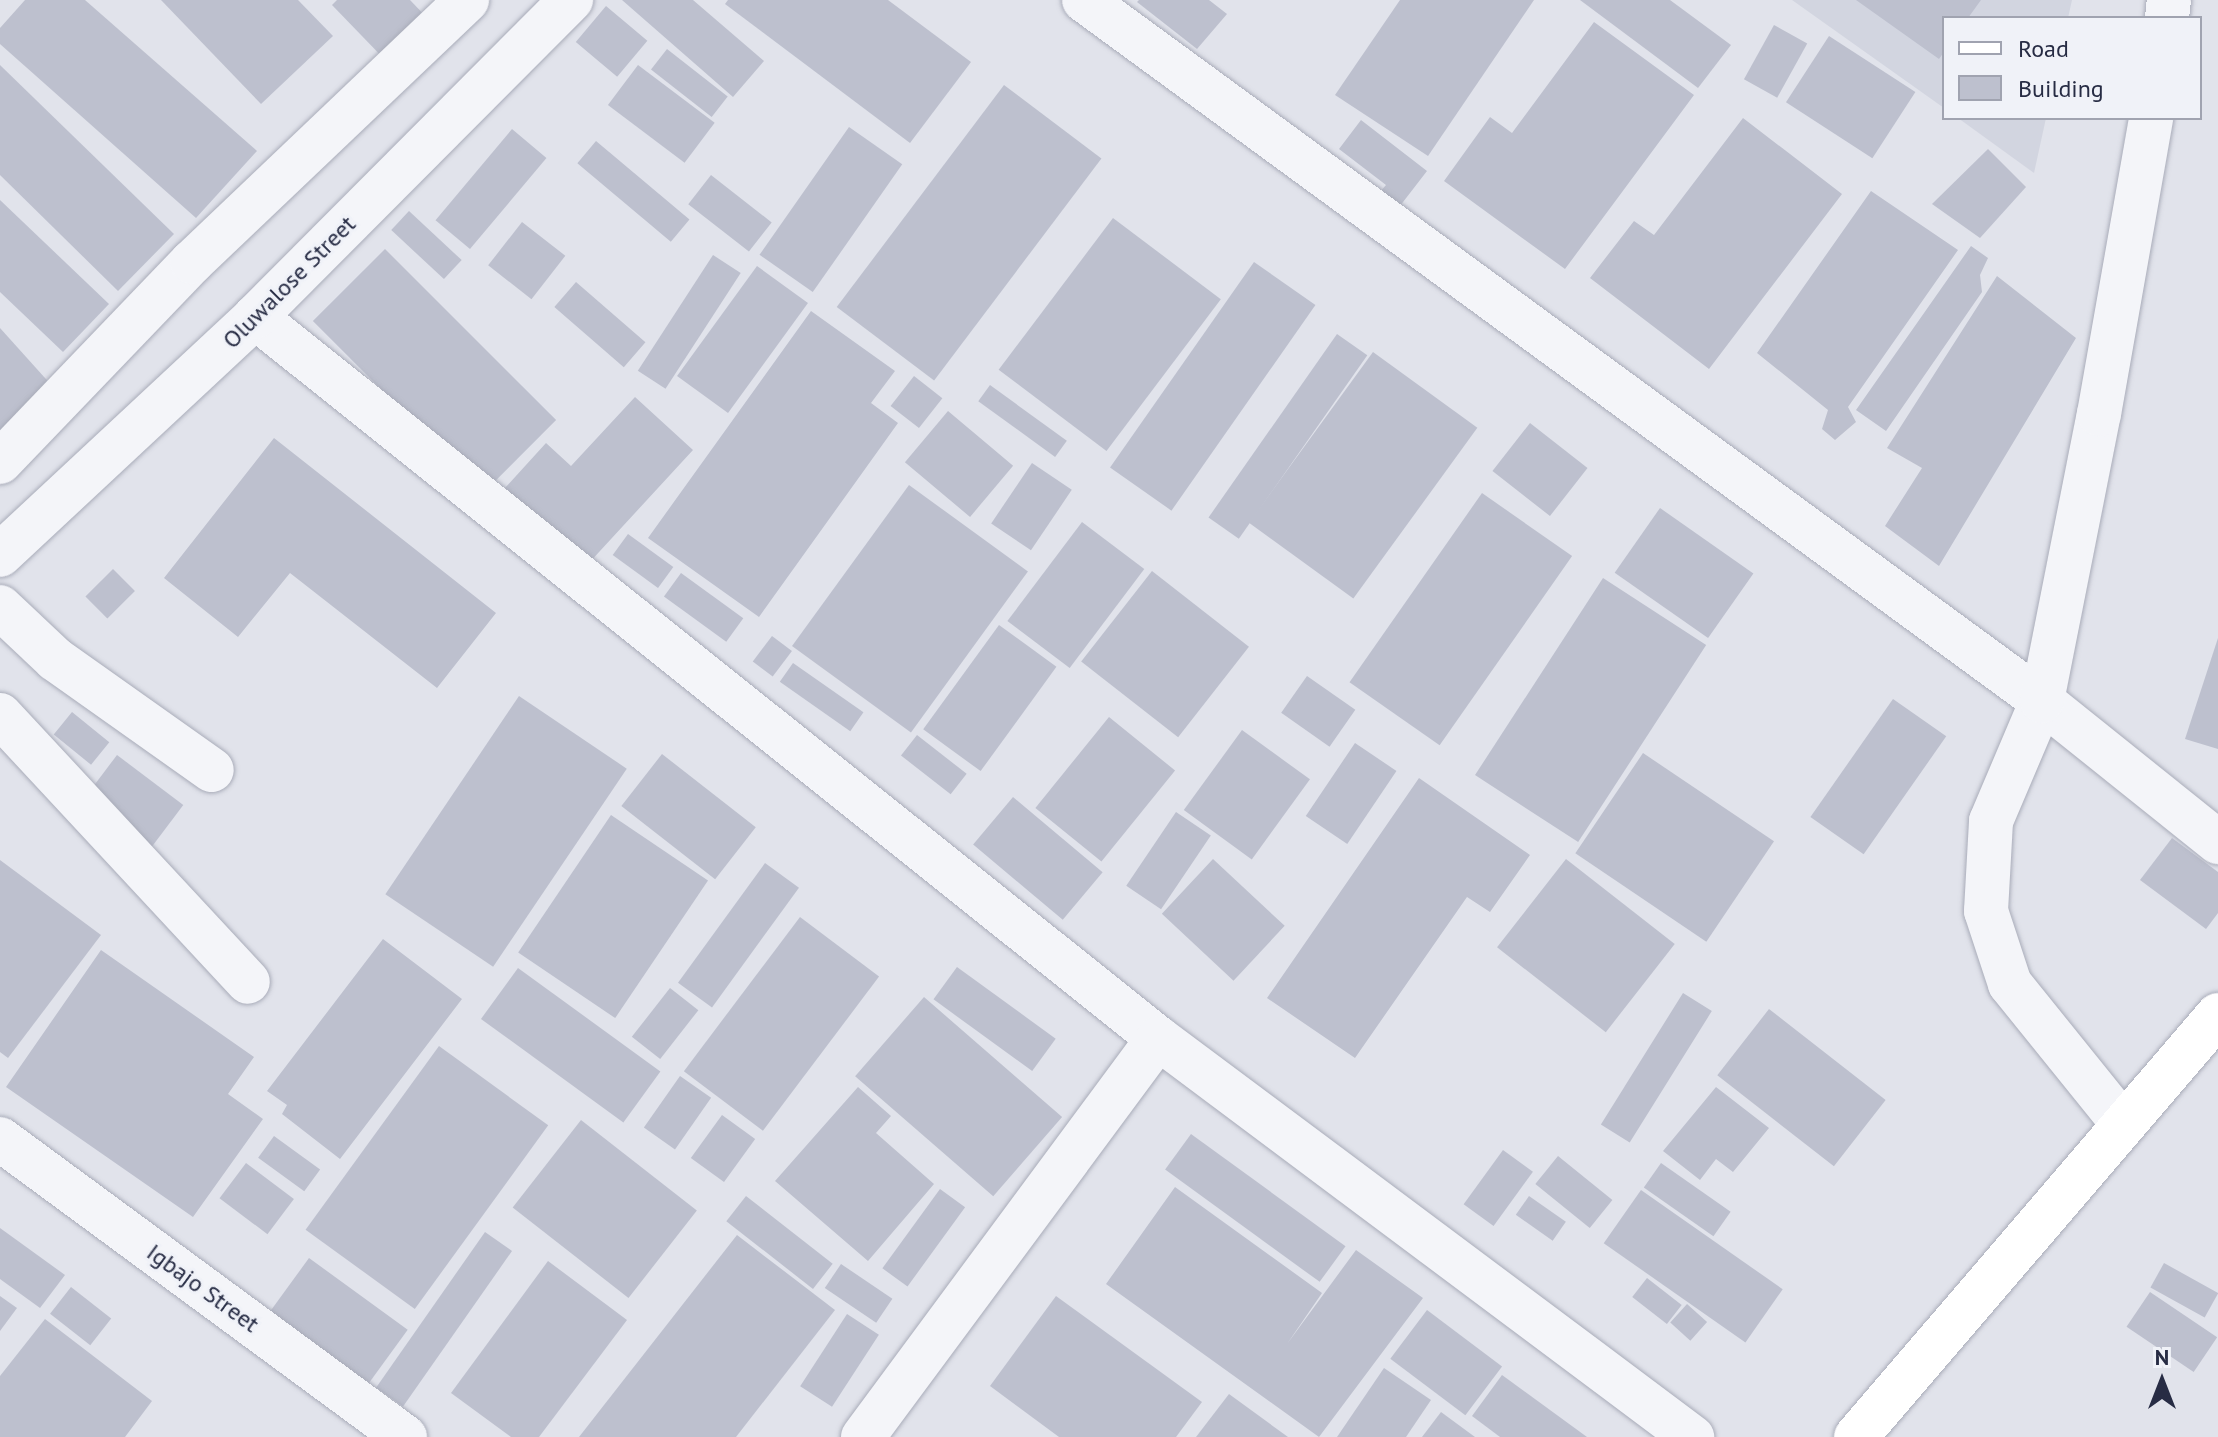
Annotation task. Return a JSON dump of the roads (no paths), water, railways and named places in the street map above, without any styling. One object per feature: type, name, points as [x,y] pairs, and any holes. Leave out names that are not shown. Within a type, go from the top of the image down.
[{"type":"main road","points":[[1856,1437],[2218,1015]]},
{"type":"street","points":[[0,462],[192,262],[467,0]]},
{"type":"street","name":"Oluwalose Street","points":[[0,555],[255,317],[571,0]]},
{"type":"street","points":[[1084,0],[2042,701],[2218,842]]},
{"type":"street","points":[[2123,1124],[2010,984],[1986,911],[1991,821],[2042,701],[2099,414],[2151,120]]},
{"type":"street","points":[[255,317],[1158,1038],[1692,1437]]},
{"type":"street","points":[[0,607],[55,659],[212,770]]},
{"type":"street","points":[[0,715],[248,982]]},
{"type":"street","points":[[863,1437],[1158,1038]]},
{"type":"street","name":"Igbajo Street","points":[[0,1139],[405,1437]]}]
